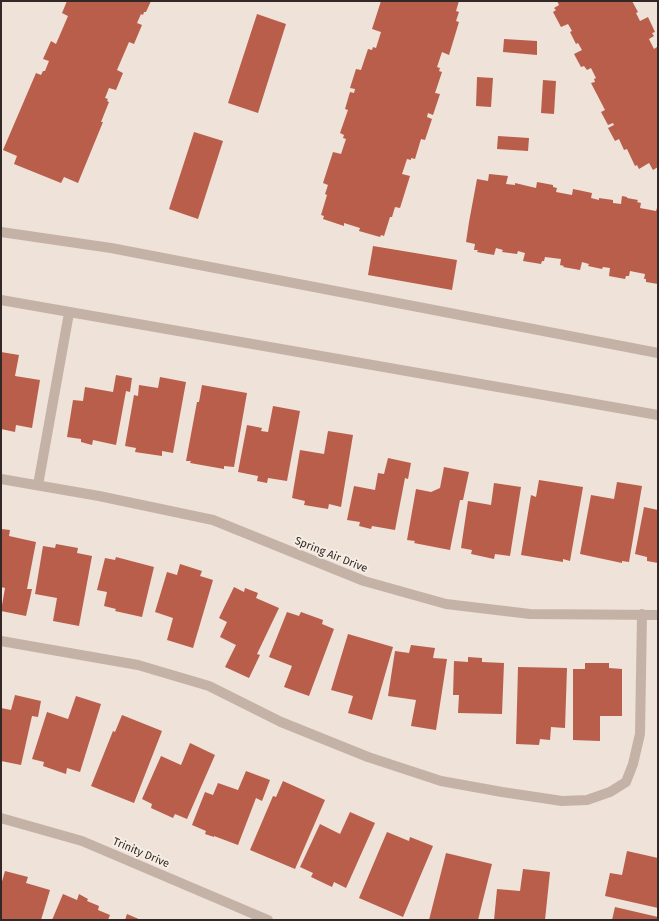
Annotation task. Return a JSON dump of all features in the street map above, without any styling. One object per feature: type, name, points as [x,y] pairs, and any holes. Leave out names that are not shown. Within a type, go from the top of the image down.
[{"type":"street","points":[[1,232],[111,248],[658,353]]},
{"type":"street","points":[[1,300],[658,415]]},
{"type":"street","points":[[38,485],[69,313]]},
{"type":"street","name":"Spring Air Drive","points":[[1,479],[99,496],[213,520],[364,582],[446,604],[530,614],[658,615]]},
{"type":"street","points":[[1,641],[138,665],[209,686],[281,722],[368,757],[441,781],[555,800],[587,800],[610,792],[626,782],[633,764],[640,734],[642,614]]},
{"type":"street","name":"Trinity Drive","points":[[1,818],[82,841],[268,920]]},
{"type":"building","points":[[67,1],[151,1],[146,12],[144,12],[143,15],[141,14],[137,23],[142,25],[134,44],[129,42],[117,70],[123,73],[116,90],[109,88],[105,98],[108,99],[107,101],[109,102],[101,122],[103,122],[78,183],[64,177],[61,183],[14,164],[17,156],[3,150],[36,73],[41,75],[43,71],[45,71],[49,61],[43,59],[51,41],[56,44],[68,16],[62,13]]},
{"type":"building","points":[[381,1],[459,1],[456,11],[459,12],[456,21],[459,22],[449,55],[442,52],[437,67],[440,68],[439,71],[442,72],[435,93],[440,94],[433,115],[428,113],[427,117],[432,119],[425,140],[421,139],[415,159],[407,159],[402,174],[410,176],[400,208],[395,207],[384,236],[381,235],[380,237],[359,231],[360,228],[344,223],[344,226],[323,219],[324,216],[321,215],[327,195],[325,194],[328,185],[323,183],[333,152],[341,154],[346,139],[343,138],[344,135],[340,133],[348,110],[345,109],[350,92],[354,93],[355,89],[350,88],[356,69],[361,70],[368,49],[372,50],[373,47],[376,48],[381,32],[372,29]]},
{"type":"building","points":[[557,1],[632,1],[638,12],[636,13],[640,21],[648,17],[655,32],[652,33],[654,36],[649,39],[654,49],[657,47],[658,49],[658,167],[653,170],[649,163],[639,169],[637,165],[635,166],[627,149],[624,150],[619,139],[615,141],[608,128],[614,125],[613,123],[608,125],[601,112],[605,110],[591,83],[595,82],[594,79],[596,78],[591,68],[587,70],[584,66],[581,67],[574,54],[582,50],[578,43],[576,44],[568,24],[561,27],[553,12],[556,10],[554,8],[559,5]]},
{"type":"building","points":[[257,14],[286,24],[258,113],[228,103]]},
{"type":"building","points":[[504,39],[537,41],[537,55],[503,52]]},
{"type":"building","points":[[477,77],[493,78],[491,107],[476,106]]},
{"type":"building","points":[[543,80],[556,81],[554,114],[541,113]]},
{"type":"building","points":[[194,132],[223,141],[198,219],[169,209]]},
{"type":"building","points":[[498,136],[529,138],[528,151],[497,149]]},
{"type":"building","points":[[489,174],[508,176],[506,184],[515,185],[515,183],[536,188],[537,182],[553,185],[553,187],[557,188],[556,192],[572,195],[573,189],[592,193],[591,198],[599,200],[599,198],[613,200],[613,203],[621,204],[622,196],[638,200],[637,202],[641,203],[640,208],[656,211],[658,205],[658,284],[646,282],[646,279],[644,279],[645,274],[630,271],[629,276],[626,276],[625,279],[609,276],[610,268],[603,267],[602,269],[588,266],[589,264],[582,262],[580,270],[563,267],[564,266],[560,265],[561,259],[545,257],[541,264],[523,261],[525,253],[518,251],[517,254],[502,252],[503,250],[496,248],[494,255],[477,252],[478,250],[474,250],[475,244],[466,242],[469,222],[477,179],[488,181]]},
{"type":"building","points":[[373,246],[457,260],[452,290],[368,275]]},
{"type":"building","points":[[1,352],[19,355],[15,376],[40,380],[32,428],[16,425],[15,432],[1,429]]},
{"type":"building","points":[[116,375],[132,378],[130,392],[126,391],[116,445],[93,440],[92,445],[81,442],[81,439],[67,437],[73,400],[83,401],[85,387],[113,392]]},
{"type":"building","points":[[160,377],[186,382],[173,453],[162,451],[162,456],[135,452],[136,448],[125,446],[134,395],[138,396],[139,385],[158,388]]},
{"type":"building","points":[[202,385],[247,393],[234,467],[224,466],[224,469],[186,461],[197,402],[199,402]]},
{"type":"building","points":[[273,406],[300,411],[287,481],[268,478],[267,483],[257,481],[258,476],[238,472],[247,425],[262,428],[261,431],[268,432]]},
{"type":"building","points":[[328,431],[353,435],[341,507],[329,504],[328,509],[304,505],[305,501],[292,498],[300,450],[324,454]]},
{"type":"building","points":[[388,458],[411,463],[408,479],[405,478],[395,530],[372,526],[371,529],[359,526],[360,522],[347,520],[354,486],[375,490],[378,473],[384,474]]},
{"type":"building","points":[[444,467],[469,472],[463,500],[460,500],[450,550],[414,543],[415,541],[407,540],[416,489],[431,492],[440,488]]},
{"type":"building","points":[[539,480],[583,487],[570,561],[563,559],[563,562],[521,555],[531,495],[536,497]]},
{"type":"building","points":[[617,482],[642,486],[629,562],[622,561],[622,563],[580,554],[591,495],[614,499]]},
{"type":"building","points":[[494,483],[521,487],[510,556],[495,554],[494,559],[471,554],[472,550],[461,548],[468,501],[491,505]]},
{"type":"building","points":[[644,507],[658,510],[658,563],[647,561],[647,557],[635,554]]},
{"type":"building","points":[[1,529],[10,530],[9,536],[36,542],[27,589],[32,589],[26,616],[1,611],[5,588],[1,587]]},
{"type":"building","points":[[56,544],[78,548],[77,553],[92,556],[79,626],[53,621],[57,598],[35,594],[43,546],[55,548]]},
{"type":"building","points":[[116,557],[154,567],[142,617],[115,611],[116,609],[104,606],[107,592],[97,590],[105,558],[115,560]]},
{"type":"building","points":[[180,564],[202,571],[200,576],[213,580],[193,648],[167,640],[173,618],[155,612],[167,572],[177,575]]},
{"type":"building","points":[[234,587],[244,592],[245,588],[258,593],[256,598],[279,608],[257,654],[260,655],[249,678],[225,667],[236,645],[220,637],[227,622],[219,618]]},
{"type":"building","points":[[287,612],[299,616],[301,612],[323,620],[322,624],[334,629],[309,696],[284,687],[292,666],[269,657]]},
{"type":"building","points":[[348,634],[393,647],[372,720],[348,713],[353,696],[331,690]]},
{"type":"building","points":[[411,645],[435,648],[433,658],[447,659],[436,730],[411,726],[416,700],[388,696],[395,651],[409,653]]},
{"type":"building","points":[[468,657],[482,658],[482,662],[504,663],[502,714],[458,713],[459,695],[453,695],[454,661],[468,662]]},
{"type":"building","points":[[585,663],[609,663],[609,668],[622,669],[622,716],[600,716],[600,741],[573,740],[573,669],[585,669]]},
{"type":"building","points":[[518,667],[567,668],[565,728],[551,727],[550,740],[540,739],[539,745],[516,744]]},
{"type":"building","points":[[15,695],[41,701],[38,717],[32,716],[21,765],[1,761],[1,708],[11,710]]},
{"type":"building","points":[[76,696],[101,704],[80,772],[67,768],[66,774],[43,766],[44,762],[32,759],[47,712],[68,719]]},
{"type":"building","points":[[122,715],[162,731],[134,803],[91,786],[113,731],[115,732]]},
{"type":"building","points":[[190,743],[215,755],[187,819],[175,814],[173,818],[151,808],[152,804],[142,799],[161,756],[181,765]]},
{"type":"building","points":[[246,771],[270,780],[262,801],[256,798],[238,845],[205,834],[206,831],[192,825],[205,792],[213,795],[218,783],[238,790]]},
{"type":"building","points":[[283,781],[325,800],[295,869],[250,850],[273,796],[276,797]]},
{"type":"building","points":[[350,812],[375,823],[346,888],[334,882],[332,887],[311,877],[313,873],[300,867],[320,824],[340,834]]},
{"type":"building","points":[[387,832],[409,841],[410,837],[433,846],[403,917],[359,898]]},
{"type":"building","points":[[627,851],[658,858],[658,908],[605,896],[610,873],[622,875]]},
{"type":"building","points":[[446,853],[492,864],[478,920],[429,920]]},
{"type":"building","points":[[523,869],[550,872],[545,920],[494,920],[497,889],[520,891]]},
{"type":"building","points":[[5,871],[28,877],[26,883],[50,890],[41,920],[1,920],[1,885]]},
{"type":"building","points":[[63,894],[77,900],[79,894],[88,899],[87,901],[99,906],[98,910],[110,915],[108,920],[52,920]]},
{"type":"building","points":[[615,907],[658,917],[658,920],[612,920]]},
{"type":"building","points":[[127,914],[141,920],[125,920]]}]
